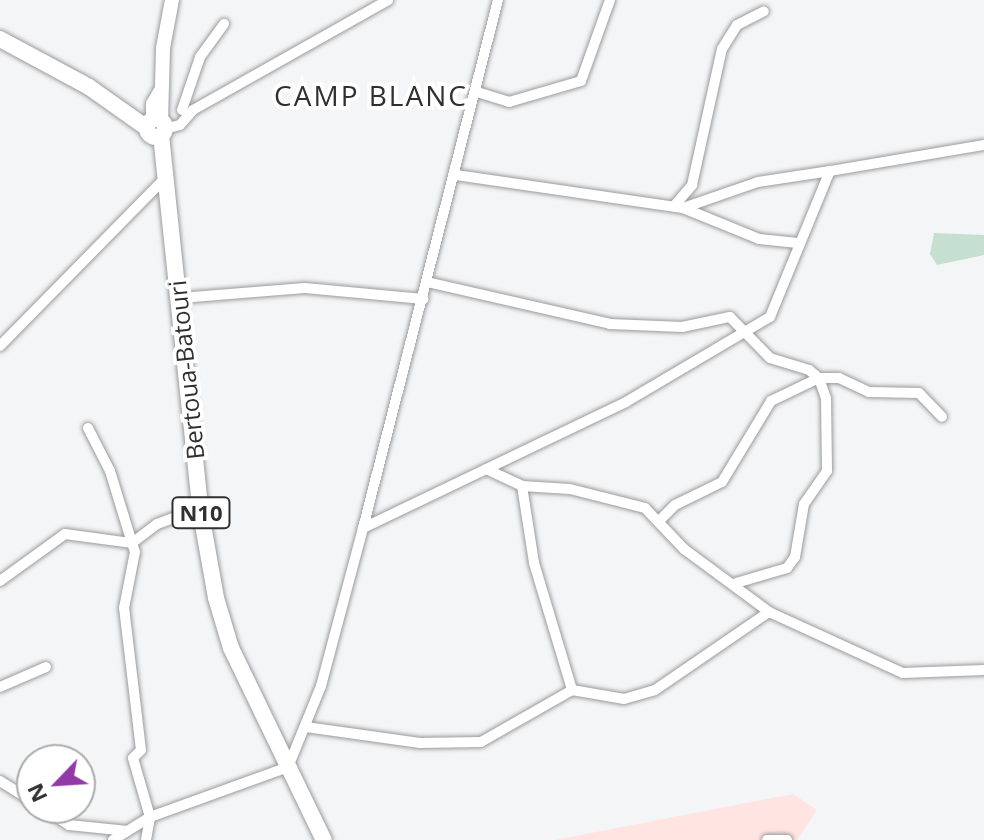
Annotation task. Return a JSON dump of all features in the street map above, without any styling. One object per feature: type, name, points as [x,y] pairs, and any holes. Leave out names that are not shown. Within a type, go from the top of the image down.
[{"type":"highway","points":[[0,39],[121,106],[142,112],[156,126]]},
{"type":"highway","name":"Bertoua-Batouri","points":[[156,126],[180,298],[200,508],[226,635],[324,840]]},
{"type":"main road","points":[[156,126],[172,0]]},
{"type":"street","points":[[156,126],[388,0]]},
{"type":"street","points":[[113,840],[150,817],[288,767],[306,727],[342,619],[498,0]]},
{"type":"street","points":[[477,92],[509,102],[581,81],[610,0]]},
{"type":"street","points":[[679,207],[692,185],[722,49],[737,25],[764,11]]},
{"type":"street","points":[[188,110],[200,57],[224,24]]},
{"type":"street","points":[[679,207],[758,182],[984,145]]},
{"type":"street","points":[[0,346],[164,171]]},
{"type":"street","points":[[363,528],[406,503],[486,469],[626,402],[743,334],[778,306],[798,243],[830,171]]},
{"type":"street","points":[[456,175],[679,207],[759,239],[798,243]]},
{"type":"street","points":[[427,282],[610,324],[682,327],[730,317],[743,334],[770,358],[819,378],[839,378],[869,392],[919,393],[942,417]]},
{"type":"street","points":[[180,298],[305,288],[423,299]]},
{"type":"street","points":[[660,520],[675,505],[722,482],[771,401],[819,378]]},
{"type":"street","points":[[736,583],[787,568],[795,557],[804,504],[827,471],[826,398],[819,378]]},
{"type":"street","points":[[88,428],[110,471],[110,483],[135,552],[124,608],[141,750],[133,758],[150,817],[146,840]]},
{"type":"street","points":[[486,469],[522,486],[611,497],[645,508],[692,555],[736,583],[769,612],[903,673],[984,670]]},
{"type":"street","points":[[522,486],[534,563],[572,690]]},
{"type":"street","points":[[3,576],[65,534],[132,543],[157,524],[200,508]]},
{"type":"street","points":[[306,727],[420,743],[481,742],[572,690],[624,699],[640,696],[769,612]]},
{"type":"street","points":[[0,687],[46,667]]},
{"type":"street","points":[[67,824],[128,831]]},
{"type":"street","points":[[767,840],[787,840]]},
{"type":"shaded area","points":[[793,794],[817,810],[797,840],[555,840]]},
{"type":"green space","points":[[934,233],[984,235],[984,255],[937,265],[930,254]]},
{"type":"district","name":"CAMP BLANC","points":[[371,95]]}]
